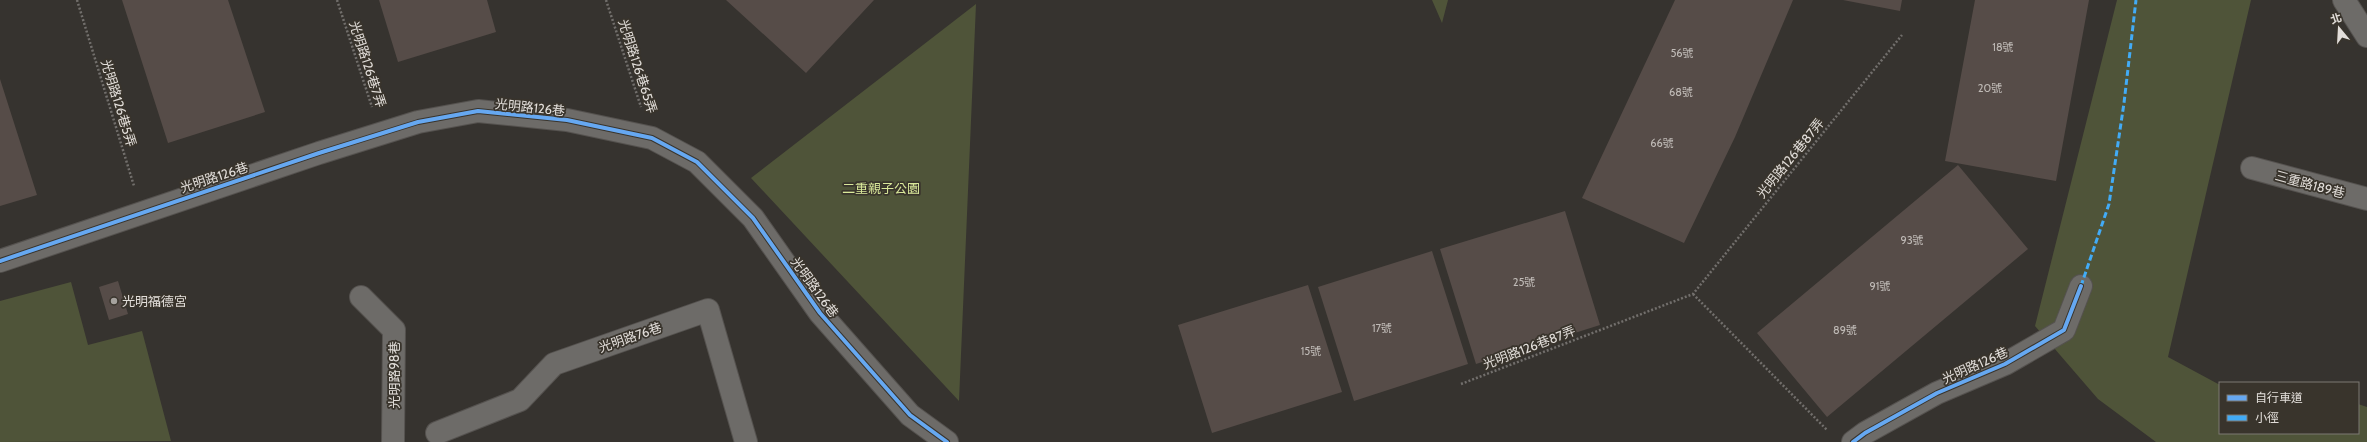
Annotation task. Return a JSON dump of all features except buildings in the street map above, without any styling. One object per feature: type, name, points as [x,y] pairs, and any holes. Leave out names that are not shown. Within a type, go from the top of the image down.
[{"type":"street","points":[[2344,0],[2367,36]]},
{"type":"street","name":"光明路126巷","points":[[0,261],[142,212],[418,122],[478,111],[567,120],[652,138],[697,162],[753,218],[820,313],[910,415],[947,442]]},
{"type":"street","name":"三重路189巷","points":[[2252,168],[2367,199]]},
{"type":"street","name":"光明路126巷","points":[[1853,442],[1865,433],[1937,393],[2005,364],[2064,330],[2081,286]]},
{"type":"street","name":"光明路98巷","points":[[361,297],[394,330],[393,442]]},
{"type":"street","name":"光明路76巷","points":[[437,433],[520,400],[554,364],[708,310],[746,442]]},
{"type":"path","points":[[1693,294],[1828,431]]},
{"type":"green space","points":[[1432,0],[1448,0],[1442,23]]},
{"type":"green space","points":[[2117,0],[2251,0],[2168,357],[2219,384],[2219,434],[2359,434],[2359,404],[2367,407],[2367,442],[2156,442],[2098,399],[2035,326]]},
{"type":"green space","name":"二重親子公園","points":[[976,4],[959,401],[751,178]]},
{"type":"green space","points":[[71,282],[88,345],[142,331],[171,441],[0,442],[0,301]]},
{"type":"marked path","points":[[2081,286],[2109,204],[2124,103],[2136,0]]},
{"type":"cycle path","points":[[0,261],[319,153],[418,122],[478,111],[567,120],[652,138],[697,162],[753,218],[820,313],[910,415],[947,442]]},
{"type":"cycle path","points":[[1853,442],[1865,433],[1937,393],[2005,364],[2064,330],[2081,286]]},
{"type":"place","name":"光明福德宮","points":[[114,301]]}]
